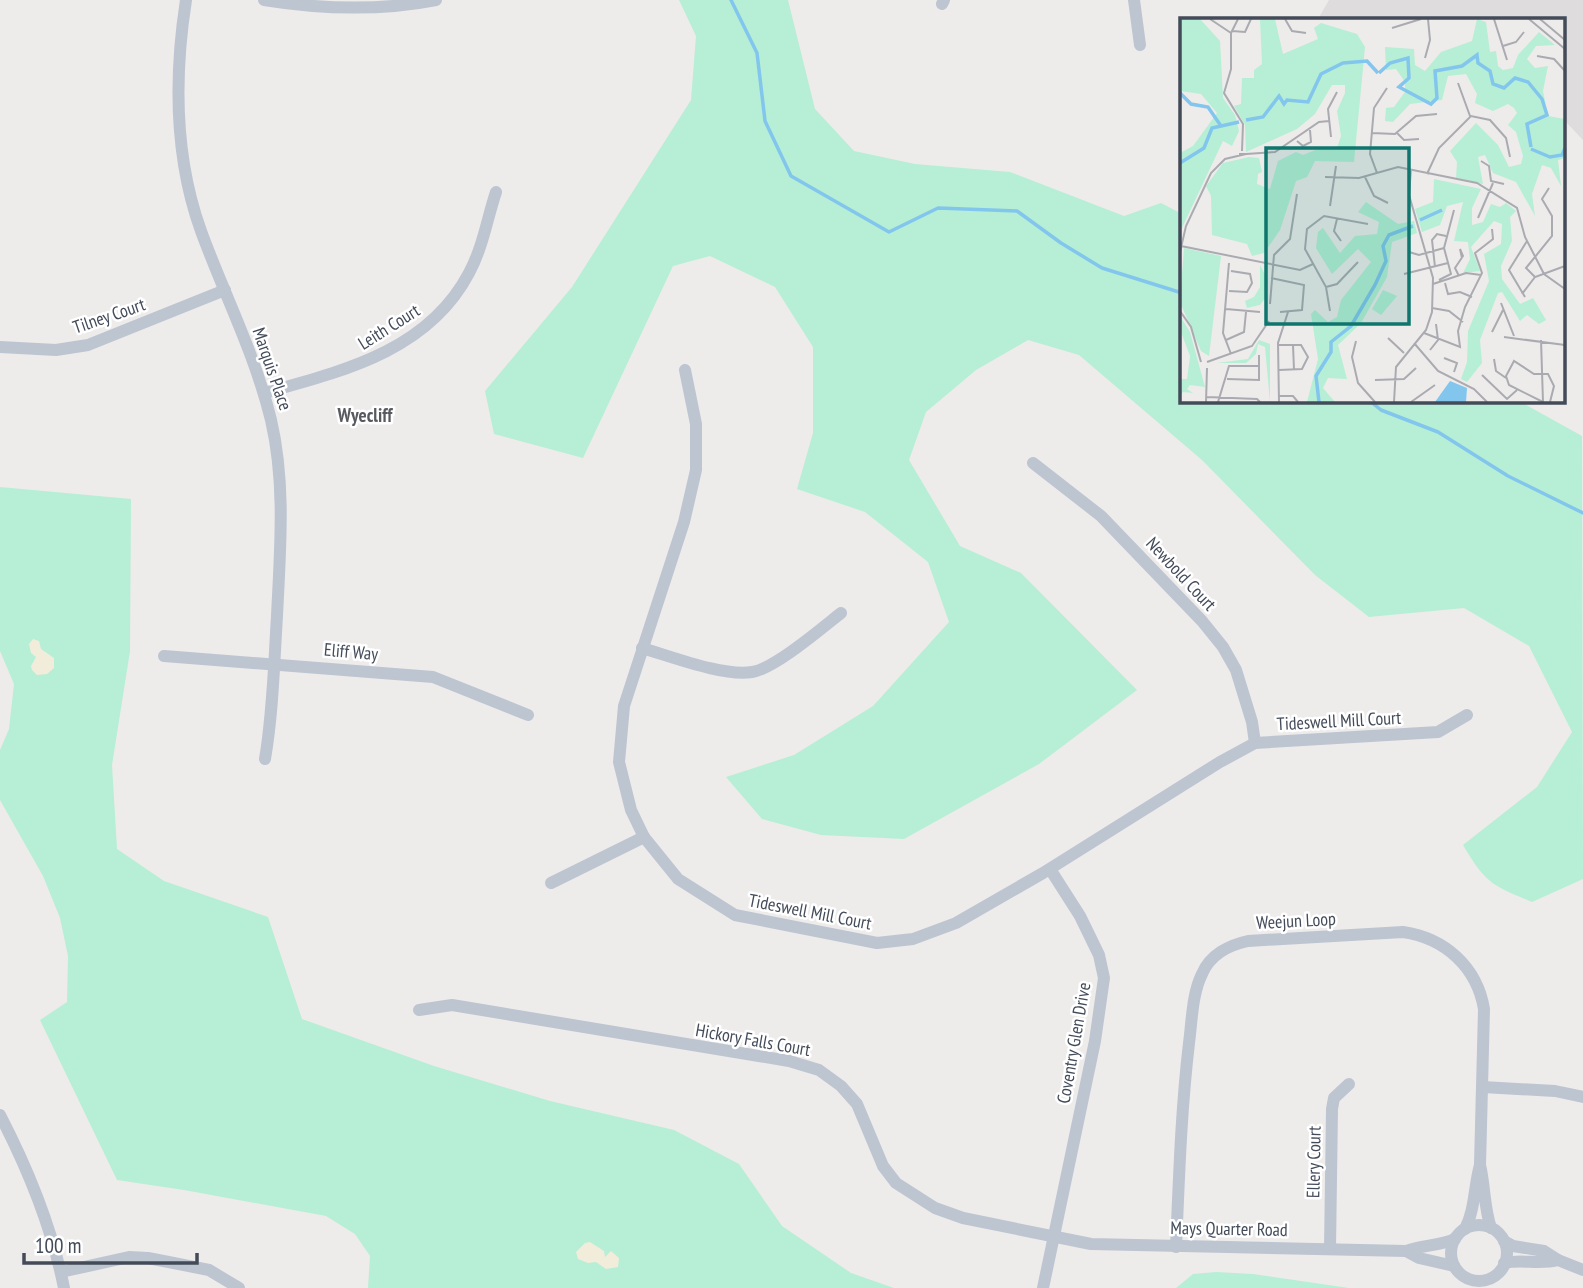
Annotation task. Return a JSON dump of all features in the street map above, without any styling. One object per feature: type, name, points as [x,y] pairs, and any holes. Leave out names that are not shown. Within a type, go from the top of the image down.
[{"type":"street","name":"Marquis Place","points":[[186,0],[177,96],[181,150],[200,229],[264,393],[281,485],[281,544],[274,664],[265,759]]},
{"type":"street","points":[[264,0],[313,6],[353,7],[393,6],[436,0]]},
{"type":"street","points":[[1134,0],[1140,46]]},
{"type":"street","name":"Leith Court","points":[[264,393],[346,371],[370,361],[414,335],[434,319],[452,300],[469,273],[479,252],[496,192]]},
{"type":"street","name":"Tilney Court","points":[[0,347],[56,350],[88,345],[225,290]]},
{"type":"street","name":"Tideswell Mill Court","points":[[685,370],[696,424],[696,470],[684,522],[624,706],[620,762],[631,810],[644,837],[678,879],[735,915],[877,943],[913,940],[956,923],[1050,869],[1220,762],[1255,743],[1438,732],[1466,715]]},
{"type":"street","name":"Newbold Court","points":[[1033,463],[1101,516],[1216,638],[1237,670],[1255,743]]},
{"type":"street","points":[[642,648],[726,671],[753,673],[787,655],[842,613]]},
{"type":"street","name":"Eliff Way","points":[[164,656],[433,677],[528,715]]},
{"type":"street","points":[[551,883],[644,837]]},
{"type":"street","name":"Coventry Glen Drive","points":[[1043,1288],[1095,1041],[1104,978],[1099,955],[1080,916],[1050,869]]},
{"type":"street","name":"Weejun Loop","points":[[1177,1247],[1182,1103],[1193,1010],[1201,975],[1210,962],[1233,944],[1248,941],[1403,932],[1419,934],[1436,942],[1464,963],[1481,991],[1484,1009],[1480,1165],[1474,1185],[1470,1220],[1465,1229]]},
{"type":"street","name":"Hickory Falls Court","points":[[419,1010],[452,1005],[789,1061],[819,1070],[841,1086],[857,1104],[883,1166],[905,1190],[935,1208],[962,1218],[1053,1235]]},
{"type":"street","name":"Ellery Court","points":[[1330,1248],[1332,1109],[1334,1098],[1349,1084]]},
{"type":"street","points":[[1483,1087],[1555,1091],[1583,1097]]},
{"type":"street","points":[[0,1115],[41,1211],[64,1288]]},
{"type":"street","name":"Weejun Loop","points":[[1480,1165],[1485,1185],[1486,1215],[1491,1228]]},
{"type":"street","points":[[1478,1226],[1491,1228],[1506,1248],[1504,1263],[1487,1284],[1481,1281],[1468,1283],[1451,1257],[1455,1239],[1465,1229],[1478,1226]]},
{"type":"street","name":"Mays Quarter Road","points":[[1053,1235],[1091,1244],[1406,1251],[1420,1246],[1445,1244],[1455,1239]]},
{"type":"street","points":[[1503,1241],[1513,1246],[1544,1251],[1583,1270]]},
{"type":"street","name":"Mays Quarter Road","points":[[1406,1251],[1419,1258],[1454,1265]]},
{"type":"street","points":[[61,1272],[129,1257],[148,1258],[209,1270],[239,1287]]},
{"type":"street","points":[[1504,1263],[1515,1261],[1542,1264],[1558,1260]]},
{"type":"shaded area","points":[[1329,0],[1583,0],[1583,140],[1566,122],[1566,18],[1319,18]]},
{"type":"green space","points":[[679,0],[788,0],[815,109],[854,151],[915,164],[1010,172],[1124,216],[1161,203],[1180,213],[1180,402],[1521,402],[1582,436],[1583,879],[1532,902],[1491,882],[1463,845],[1537,787],[1572,732],[1529,646],[1464,608],[1369,617],[1315,575],[1202,460],[1079,355],[1028,340],[976,370],[926,412],[909,460],[960,546],[1021,573],[1137,690],[1039,764],[904,839],[821,835],[762,819],[726,777],[794,755],[873,706],[949,622],[928,562],[865,512],[797,489],[813,433],[813,347],[775,287],[710,256],[673,266],[583,458],[494,434],[485,391],[572,287],[691,100],[696,36]]},
{"type":"green space","points":[[0,487],[131,499],[130,651],[112,765],[117,849],[164,881],[268,917],[302,1019],[434,1066],[550,1101],[674,1130],[739,1164],[782,1226],[851,1273],[894,1288],[368,1288],[370,1256],[355,1234],[326,1216],[117,1180],[40,1020],[67,1002],[68,956],[60,918],[43,876],[0,800],[0,750],[9,729],[14,684],[0,651]]},
{"type":"green space","points":[[1193,1274],[1253,1274],[1349,1288],[1176,1288]]},
{"type":"sand","points":[[33,639],[39,641],[41,649],[54,658],[54,668],[47,674],[37,675],[32,670],[31,666],[36,657],[31,653],[29,644]]},
{"type":"sand","points":[[590,1242],[604,1251],[605,1257],[611,1251],[619,1258],[618,1267],[606,1269],[596,1262],[588,1263],[578,1259],[576,1252]]},
{"type":"waterway","points":[[731,0],[757,53],[765,121],[791,176],[889,232],[938,208],[1017,211],[1102,268],[1180,292]]},
{"type":"waterway","points":[[1371,402],[1381,410],[1438,432],[1508,476],[1583,513]]},
{"type":"district","name":"Wyecliff","points":[[365,415]]}]
